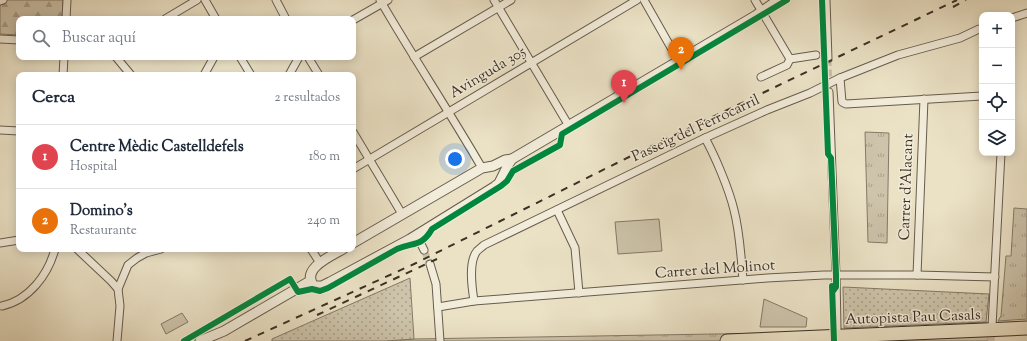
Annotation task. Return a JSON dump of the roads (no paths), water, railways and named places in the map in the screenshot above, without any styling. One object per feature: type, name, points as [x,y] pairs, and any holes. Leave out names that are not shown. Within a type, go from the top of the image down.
[{"type":"highway","name":"Autopista Pau Casals","points":[[727,341],[1027,328]]},
{"type":"street","points":[[66,16],[67,0]]},
{"type":"street","points":[[170,16],[197,0]]},
{"type":"street","points":[[205,0],[214,16]]},
{"type":"street","points":[[276,0],[284,16]]},
{"type":"street","points":[[494,0],[569,126]]},
{"type":"street","points":[[414,57],[511,0]]},
{"type":"street","name":"Avinguda 305","points":[[356,167],[637,0]]},
{"type":"street","points":[[644,0],[678,60]]},
{"type":"street","points":[[755,0],[790,59]]},
{"type":"street","points":[[356,241],[482,168],[493,166],[505,160],[512,159],[762,11],[778,0]]},
{"type":"street","points":[[826,0],[828,59]]},
{"type":"street","points":[[356,18],[383,1],[414,57],[482,168]]},
{"type":"street","points":[[1015,17],[1027,13]]},
{"type":"street","name":"Passeig del Ferrocarril","points":[[474,301],[473,258],[476,252],[484,245],[705,138],[767,110],[810,93],[840,78],[898,55],[960,38],[979,29]]},
{"type":"street","points":[[0,39],[16,40]]},
{"type":"street","points":[[790,59],[816,55]]},
{"type":"street","points":[[761,77],[787,65],[790,59]]},
{"type":"street","points":[[63,72],[64,60]]},
{"type":"street","points":[[118,60],[128,72]]},
{"type":"street","points":[[206,72],[212,60]]},
{"type":"street","points":[[242,60],[248,72]]},
{"type":"street","points":[[291,72],[297,60]]},
{"type":"street","points":[[310,60],[317,72]]},
{"type":"street","points":[[840,78],[842,102],[846,104],[979,96]]},
{"type":"street","points":[[829,92],[837,329]]},
{"type":"street","name":"Carrer d'Alacant","points":[[916,275],[924,99]]},
{"type":"street","points":[[0,130],[16,131]]},
{"type":"street","points":[[356,137],[402,214]]},
{"type":"street","points":[[705,138],[734,209],[743,280]]},
{"type":"street","points":[[992,327],[1001,156]]},
{"type":"street","points":[[338,252],[313,269],[310,274],[310,282],[314,286],[322,286],[410,239],[494,187],[499,183],[512,159]]},
{"type":"street","points":[[493,166],[500,169],[503,174]]},
{"type":"street","points":[[557,210],[575,248],[579,293]]},
{"type":"street","points":[[410,239],[422,246],[423,231]]},
{"type":"street","points":[[0,243],[16,240]]},
{"type":"street","points":[[1,306],[10,305],[20,300],[30,291],[44,275],[51,263],[54,252]]},
{"type":"street","points":[[79,252],[118,289]]},
{"type":"street","points":[[117,341],[120,306],[118,289],[128,265],[137,258],[150,252]]},
{"type":"street","points":[[314,252],[320,263]]},
{"type":"street","points":[[430,264],[436,284],[440,341]]},
{"type":"street","name":"Carrer del Molinot","points":[[438,307],[474,301],[767,278],[836,275],[995,277]]},
{"type":"street","points":[[200,341],[224,331],[310,282]]},
{"type":"tunnel","points":[[828,59],[829,92]]},
{"type":"tunnel","points":[[424,250],[430,264]]},
{"type":"tunnel","points":[[991,341],[992,328]]},
{"type":"railway","points":[[245,341],[414,264],[631,156],[957,0]]},
{"type":"railway","points":[[953,7],[966,0]]},
{"type":"railway","points":[[317,315],[437,259]]},
{"type":"place","name":"Domino's","points":[[681,70]]},
{"type":"place","name":"Centre Mèdic Castelldefels","points":[[624,103]]}]
